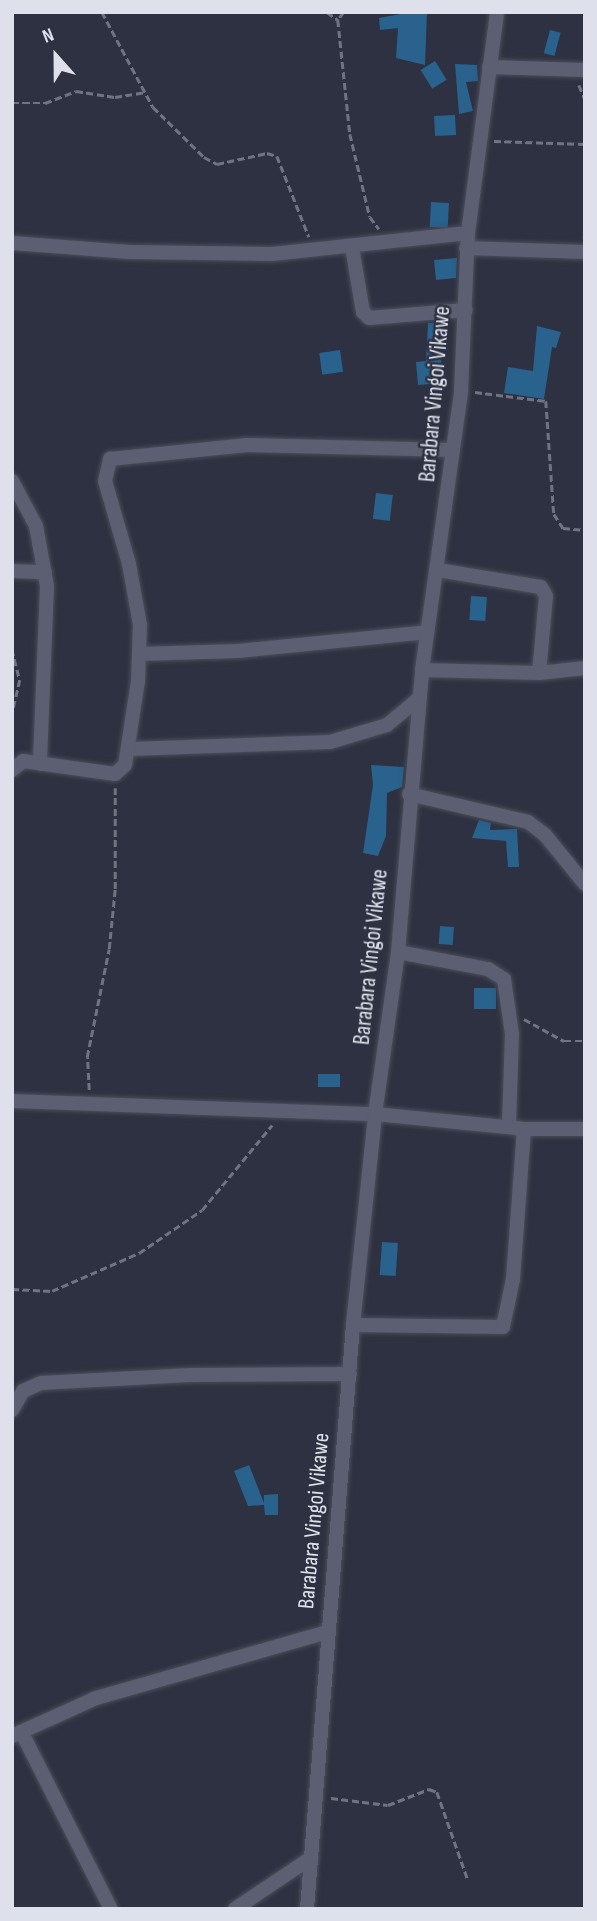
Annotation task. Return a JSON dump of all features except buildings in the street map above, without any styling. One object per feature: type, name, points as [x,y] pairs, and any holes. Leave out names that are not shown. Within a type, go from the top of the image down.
[{"type":"street","name":"Barabara Vingoi Vikawe","points":[[307,1909],[313,1795],[353,1325],[375,1114],[398,952],[418,699],[461,391],[467,241],[493,14]]},
{"type":"street","points":[[489,67],[585,70]]},
{"type":"street","points":[[12,243],[130,252],[314,251],[390,240],[467,241],[585,252]]},
{"type":"street","points":[[352,247],[363,312],[369,318],[466,310]]},
{"type":"street","points":[[12,770],[23,761],[115,774],[125,765],[139,654],[137,597],[105,481],[110,459],[247,444],[453,450]]},
{"type":"street","points":[[12,481],[36,526],[45,572],[40,764]]},
{"type":"street","points":[[438,570],[541,587],[546,596],[539,673]]},
{"type":"street","points":[[12,571],[45,572]]},
{"type":"street","points":[[139,654],[237,651],[428,632]]},
{"type":"street","points":[[422,670],[539,673],[585,668]]},
{"type":"street","points":[[129,749],[330,742],[387,725],[418,699]]},
{"type":"street","points":[[410,794],[528,822],[545,835],[585,884]]},
{"type":"street","points":[[398,952],[495,972],[504,979],[510,1010],[509,1126]]},
{"type":"street","points":[[12,1101],[375,1114],[524,1129],[585,1129]]},
{"type":"street","points":[[353,1325],[503,1327],[513,1279],[524,1129]]},
{"type":"street","points":[[12,1410],[23,1391],[41,1383],[190,1375],[350,1374]]},
{"type":"street","points":[[111,1909],[17,1734],[96,1698],[327,1632]]},
{"type":"street","points":[[235,1909],[311,1858]]},
{"type":"path","points":[[102,12],[122,43],[153,107],[209,161],[217,164],[267,153],[277,156],[314,251]]},
{"type":"path","points":[[327,12],[338,20]]},
{"type":"path","points":[[344,12],[338,20],[359,178],[370,217],[390,240]]},
{"type":"path","points":[[12,103],[45,103],[76,91],[115,97],[145,92]]},
{"type":"path","points":[[480,140],[549,146],[585,144]]},
{"type":"path","points":[[461,391],[546,401],[554,514],[563,528],[585,530]]},
{"type":"path","points":[[12,649],[20,680],[12,716]]},
{"type":"path","points":[[94,1105],[87,1057],[109,949],[115,890],[115,774]]},
{"type":"path","points":[[510,1010],[553,1036],[585,1041]]},
{"type":"path","points":[[12,1289],[35,1293],[52,1291],[139,1254],[202,1210],[255,1150],[281,1112]]},
{"type":"path","points":[[313,1795],[388,1805],[434,1790],[468,1880]]}]
